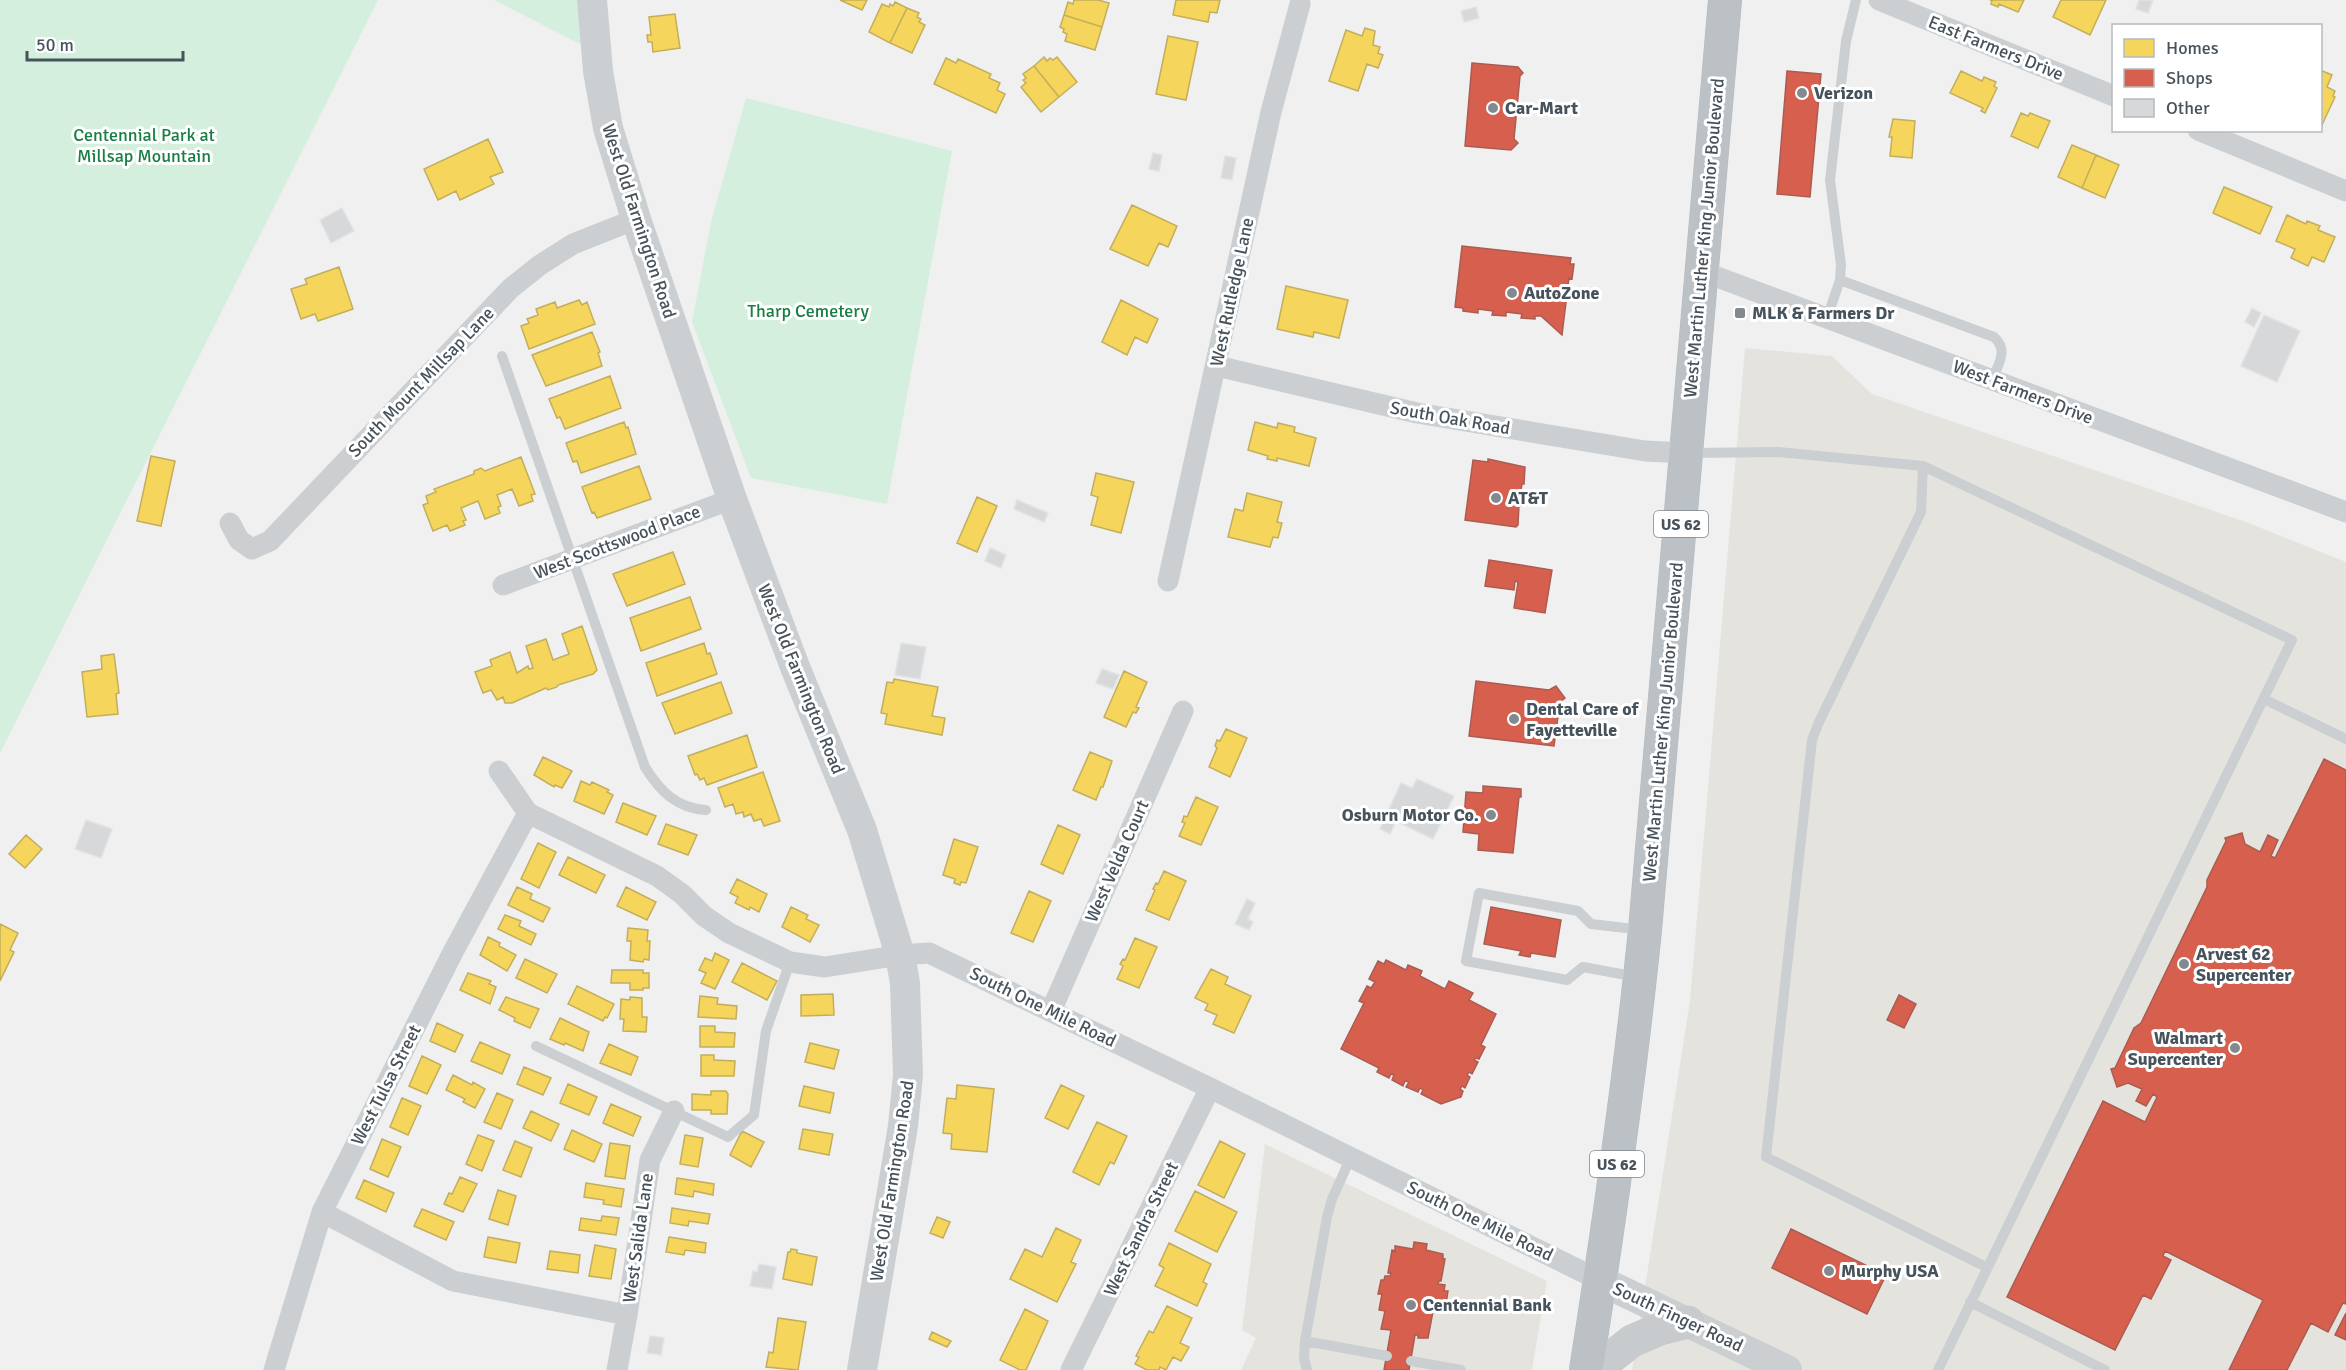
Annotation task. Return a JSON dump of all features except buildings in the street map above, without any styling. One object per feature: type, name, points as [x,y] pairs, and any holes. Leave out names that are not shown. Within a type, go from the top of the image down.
[{"type":"highway","name":"West Martin Luther King Junior Boulevard","points":[[1586,1370],[1601,1281],[1645,930],[1725,0]]},
{"type":"main road","points":[[1595,1370],[1632,1341],[1660,1329],[1688,1322]]},
{"type":"street","name":"West Old Farmington Road","points":[[592,0],[598,71],[608,128],[636,219],[732,499],[795,667],[862,830],[900,955],[905,983],[908,1075],[903,1126],[862,1370]]},
{"type":"street","name":"East Farmers Drive","points":[[1879,0],[2112,95]]},
{"type":"street","name":"West Rutledge Lane","points":[[1168,580],[1271,112],[1300,4]]},
{"type":"street","points":[[2203,132],[2346,191]]},
{"type":"street","name":"South Mount Millsap Lane","points":[[230,523],[239,540],[252,549],[270,541],[511,288],[540,265],[573,244],[636,219]]},
{"type":"street","name":"West Farmers Drive","points":[[1701,271],[2346,512]]},
{"type":"street","name":"South Oak Road","points":[[1216,366],[1417,413],[1646,452],[1687,453]]},
{"type":"street","name":"West Scottswood Place","points":[[503,585],[732,499]]},
{"type":"street","name":"West Velda Court","points":[[1051,1011],[1183,711]]},
{"type":"street","name":"South One Mile Road","points":[[498,771],[528,813],[657,876],[682,894],[704,916],[729,933],[790,962],[825,967],[900,955],[929,953],[1210,1088],[1601,1281]]},
{"type":"street","name":"West Tulsa Street","points":[[273,1370],[322,1212],[453,952],[528,813]]},
{"type":"street","name":"West Sandra Street","points":[[1071,1370],[1210,1088]]},
{"type":"street","name":"West Salida Lane","points":[[617,1370],[650,1160],[674,1111]]},
{"type":"street","points":[[322,1212],[453,1281],[627,1315]]},
{"type":"street","name":"South Finger Road","points":[[1601,1281],[1787,1370]]},
{"type":"lane","points":[[1827,318],[1840,280],[1841,265],[1830,180],[1846,40],[1856,0]]},
{"type":"lane","points":[[1840,280],[1994,338],[2001,343],[2003,351],[1992,380]]},
{"type":"lane","points":[[502,356],[645,767],[658,787],[668,796],[697,809],[706,810]]},
{"type":"lane","points":[[1687,453],[1778,452],[1923,466],[2292,640],[1938,1370]]},
{"type":"lane","points":[[1923,466],[1921,512],[1812,740],[1766,1157],[1986,1267]]},
{"type":"lane","points":[[2264,699],[2346,739]]},
{"type":"lane","points":[[1640,977],[1583,967],[1567,980],[1466,961],[1479,893],[1578,911],[1591,924],[1645,930]]},
{"type":"lane","points":[[536,1046],[728,1137],[754,1115],[766,1032],[790,962]]},
{"type":"lane","points":[[1307,1370],[1304,1358],[1305,1341],[1327,1217],[1332,1199],[1351,1157]]},
{"type":"lane","points":[[1970,1302],[2105,1370]]},
{"type":"lane","points":[[1305,1341],[1387,1356]]},
{"type":"lane","points":[[1411,1360],[1461,1370]]},
{"type":"shaded area","points":[[1745,348],[1832,356],[1872,394],[2246,522],[2346,562],[2346,1370],[1632,1370],[1690,1001]]},
{"type":"shaded area","points":[[1265,1144],[1547,1281],[1532,1370],[1241,1370],[1256,1338],[1242,1330]]},
{"type":"green space","name":"Centennial Park at Millsap Mountain","points":[[0,0],[378,0],[0,753]]},
{"type":"green space","points":[[494,0],[592,0],[596,52]]},
{"type":"green space","name":"Tharp Cemetery","points":[[746,98],[952,151],[887,504],[751,478],[692,322],[711,222]]},
{"type":"place","name":"Verizon","points":[[1802,93]]},
{"type":"place","name":"Car-Mart","points":[[1493,108]]},
{"type":"place","name":"AutoZone","points":[[1512,293]]},
{"type":"place","name":"MLK & Farmers Dr","points":[[1740,313]]},
{"type":"place","name":"AT&T","points":[[1496,498]]},
{"type":"place","name":"Dental Care of Fayetteville","points":[[1514,719]]},
{"type":"place","name":"Osburn Motor Co.","points":[[1491,815]]},
{"type":"place","name":"Arvest 62 Supercenter","points":[[2184,964]]},
{"type":"place","name":"Walmart Supercenter","points":[[2235,1048]]},
{"type":"place","name":"Murphy USA","points":[[1829,1271]]},
{"type":"place","name":"Centennial Bank","points":[[1411,1305]]}]
